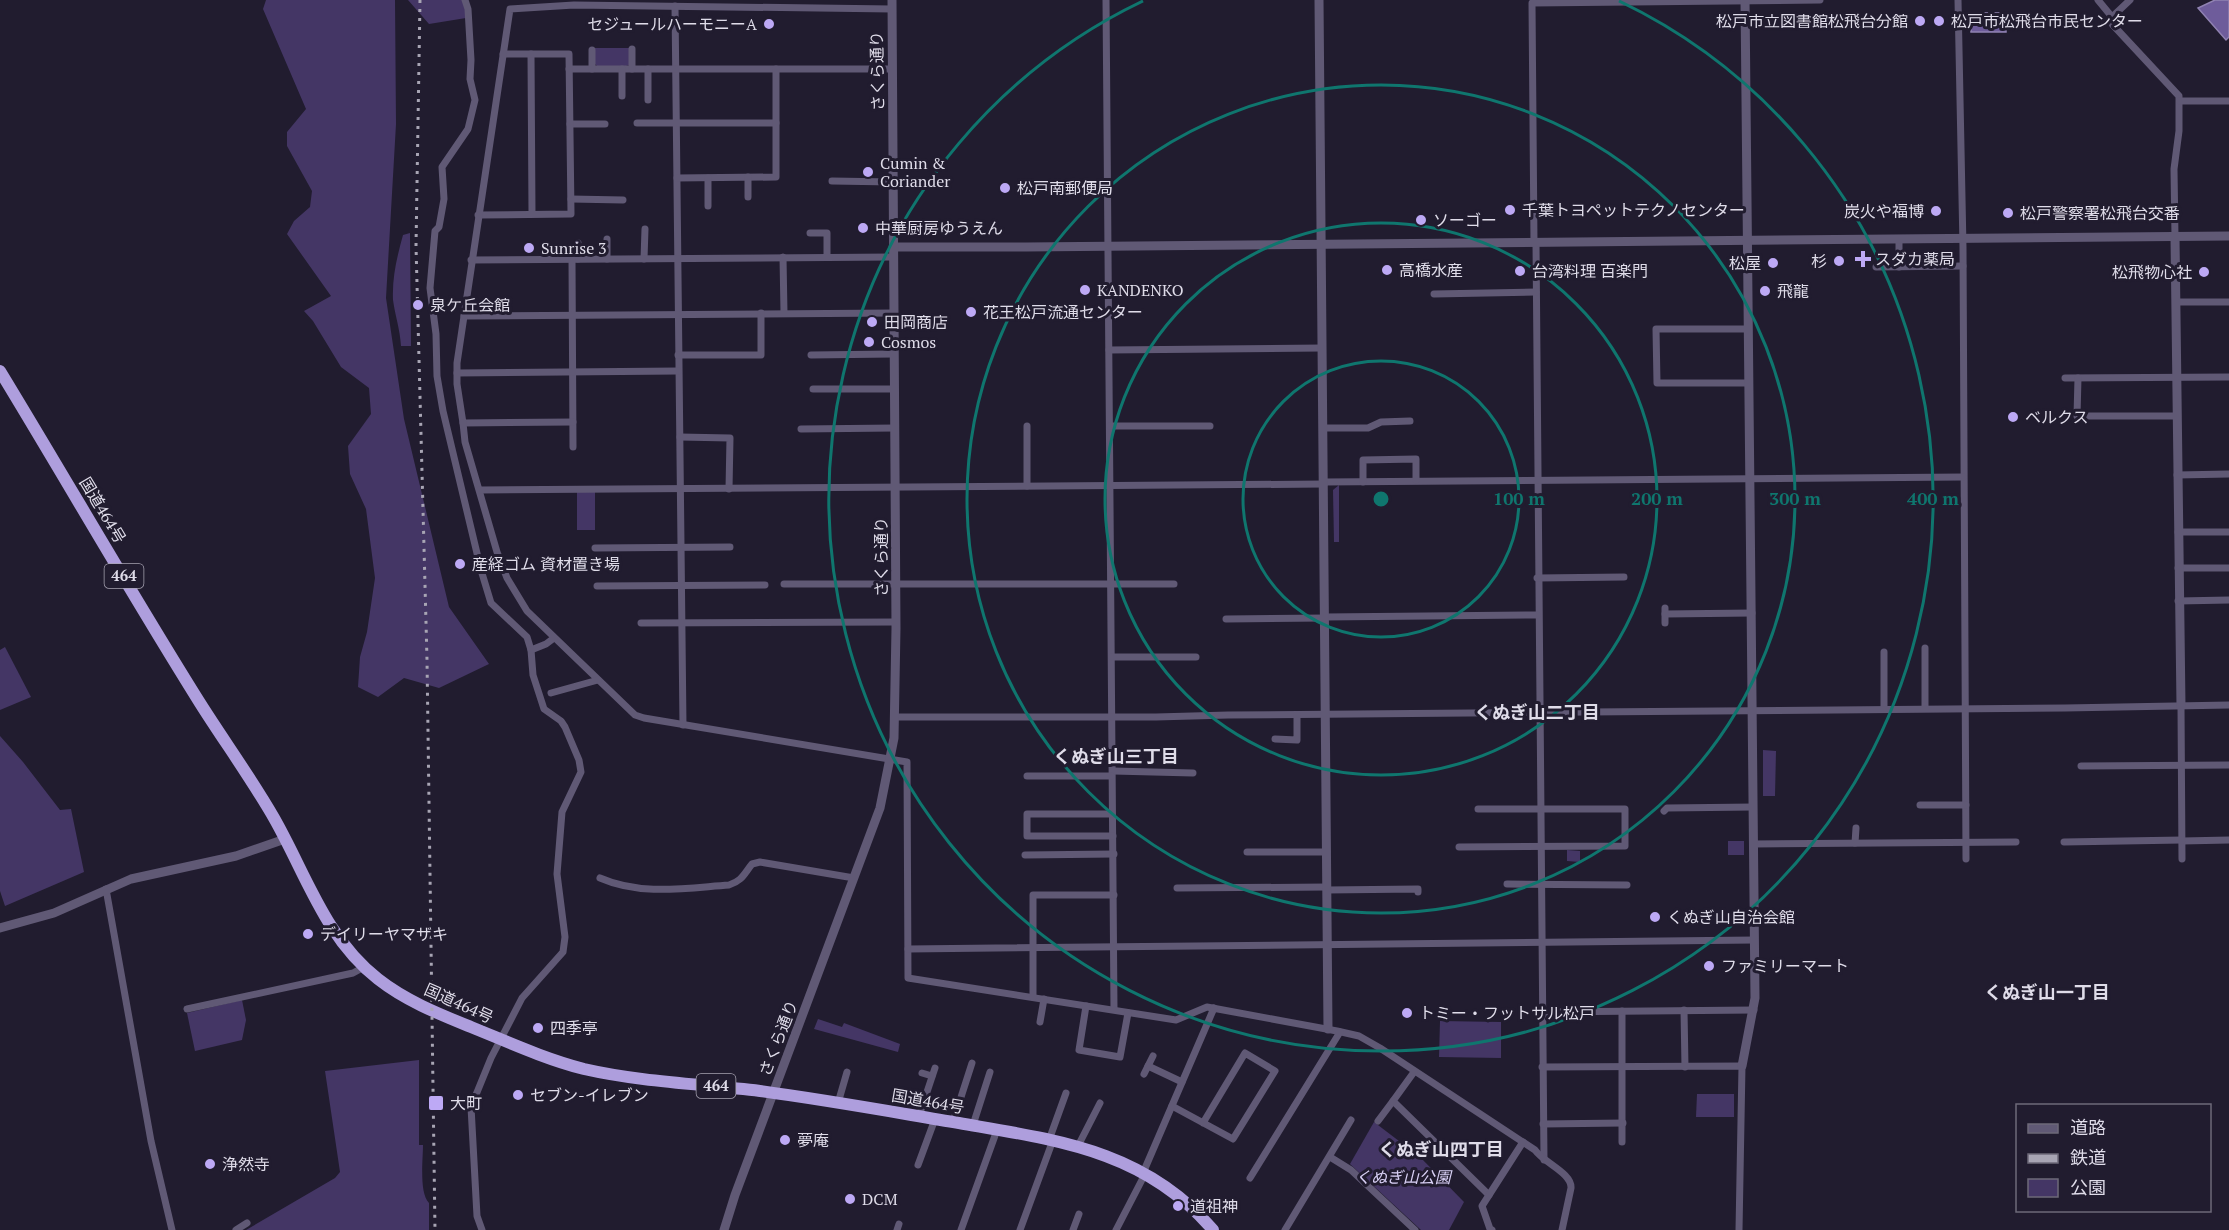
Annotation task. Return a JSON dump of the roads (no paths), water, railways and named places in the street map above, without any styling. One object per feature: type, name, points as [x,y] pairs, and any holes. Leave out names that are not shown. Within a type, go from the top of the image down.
[{"type":"highway","name":"国道464号","points":[[0,371],[200,703],[256,789],[326,917],[350,953],[393,990],[421,1005],[502,1040],[548,1058],[598,1072],[838,1103],[973,1125],[1078,1146],[1116,1158],[1173,1192],[1213,1230]]},
{"type":"street","points":[[465,0],[468,9],[470,79],[475,100],[468,129],[442,167],[444,199],[439,227],[435,231],[431,261],[430,288],[442,411],[491,603],[527,637],[531,650],[532,675],[544,709],[561,721],[565,727],[579,760],[581,772],[562,812],[557,874],[565,945],[563,952],[522,998],[487,1068],[471,1107],[477,1216],[482,1230]]},
{"type":"street","points":[[1106,0],[1114,1009]]},
{"type":"street","points":[[1319,0],[1328,1029]]},
{"type":"street","points":[[1739,1230],[1742,1066],[1754,1010],[1745,0]]},
{"type":"street","points":[[1544,1160],[1532,1],[1820,0]]},
{"type":"street","points":[[1958,0],[1963,266],[1966,859]]},
{"type":"street","points":[[2098,0],[2112,17],[2112,24],[2179,96],[2180,101],[2174,169],[2182,859]]},
{"type":"street","points":[[2112,17],[2130,0]]},
{"type":"street","points":[[892,4],[686,3],[675,6],[651,3],[574,2],[510,9],[471,260],[456,384],[465,442],[497,552],[507,578],[527,611],[635,715],[907,762],[908,978],[1176,1020],[1206,1007],[1214,1008],[1359,1036],[1535,1150],[1544,1160],[1567,1177],[1571,1183],[1562,1230]]},
{"type":"street","name":"さくら通り","points":[[724,1230],[735,1195],[880,808],[891,761],[896,717],[892,4]]},
{"type":"street","points":[[675,6],[683,724]]},
{"type":"street","points":[[632,49],[632,69]]},
{"type":"street","points":[[592,50],[592,69]]},
{"type":"street","points":[[478,215],[571,214],[569,54],[503,54]]},
{"type":"street","points":[[531,54],[532,214]]},
{"type":"street","points":[[569,69],[892,69]]},
{"type":"street","points":[[621,96],[622,69]]},
{"type":"street","points":[[648,69],[648,100]]},
{"type":"street","points":[[677,178],[776,177],[776,69]]},
{"type":"street","points":[[2180,101],[2229,101]]},
{"type":"street","points":[[637,123],[776,123]]},
{"type":"street","points":[[570,124],[605,124]]},
{"type":"street","points":[[748,177],[748,197]]},
{"type":"street","points":[[708,178],[708,206]]},
{"type":"street","points":[[832,181],[893,182]]},
{"type":"street","points":[[571,200],[623,200]]},
{"type":"street","points":[[644,259],[645,229]]},
{"type":"street","points":[[810,233],[827,233],[827,257]]},
{"type":"street","points":[[893,247],[2229,236]]},
{"type":"street","points":[[607,239],[607,259]]},
{"type":"street","points":[[1899,239],[1899,267]]},
{"type":"street","points":[[573,447],[572,316],[578,243]]},
{"type":"street","points":[[783,257],[784,313]]},
{"type":"street","points":[[471,260],[893,257]]},
{"type":"street","points":[[1876,267],[1963,266]]},
{"type":"street","points":[[1434,294],[1536,292]]},
{"type":"street","points":[[2176,302],[2229,302]]},
{"type":"street","points":[[678,355],[761,355],[761,313]]},
{"type":"street","points":[[464,316],[893,313]]},
{"type":"street","points":[[1748,329],[1656,329],[1657,383],[1749,383]]},
{"type":"street","points":[[1109,350],[1322,348]]},
{"type":"street","points":[[811,355],[893,354]]},
{"type":"street","points":[[457,373],[678,371]]},
{"type":"street","points":[[2066,378],[2229,377]]},
{"type":"street","points":[[2078,378],[2077,416],[2177,416]]},
{"type":"street","points":[[813,390],[895,389]]},
{"type":"street","points":[[1323,428],[1368,428],[1381,422],[1410,421]]},
{"type":"street","points":[[463,423],[573,422]]},
{"type":"street","points":[[1026,426],[1027,486]]},
{"type":"street","points":[[1110,426],[1210,426]]},
{"type":"street","points":[[801,429],[895,428]]},
{"type":"street","points":[[680,437],[730,438],[729,489]]},
{"type":"street","points":[[1363,482],[1363,460],[1416,459],[1416,480]]},
{"type":"street","points":[[2177,475],[2229,474]]},
{"type":"street","points":[[480,490],[1963,477]]},
{"type":"street","points":[[2178,532],[2229,532]]},
{"type":"street","points":[[595,548],[730,547]]},
{"type":"street","points":[[2178,568],[2229,568]]},
{"type":"street","points":[[1537,578],[1624,577]]},
{"type":"street","points":[[784,584],[1174,584]]},
{"type":"street","points":[[597,586],[765,585]]},
{"type":"street","points":[[2178,601],[2229,600]]},
{"type":"street","points":[[1665,623],[1665,611],[1752,614]]},
{"type":"street","points":[[1226,619],[1538,615]]},
{"type":"street","points":[[641,623],[896,622]]},
{"type":"street","points":[[531,650],[554,638]]},
{"type":"street","points":[[1924,648],[1925,708]]},
{"type":"street","points":[[1884,652],[1884,709]]},
{"type":"street","points":[[1112,657],[1196,657]]},
{"type":"street","points":[[551,693],[598,680]]},
{"type":"street","points":[[896,717],[1113,717],[2229,705]]},
{"type":"street","points":[[1275,739],[1297,740],[1297,715]]},
{"type":"street","points":[[2081,766],[2229,765]]},
{"type":"street","points":[[1027,776],[1193,773]]},
{"type":"street","points":[[1920,805],[1966,805]]},
{"type":"street","points":[[1664,811],[1667,808],[1753,807]]},
{"type":"street","points":[[1460,847],[1625,846],[1625,809],[1478,809]]},
{"type":"street","points":[[1112,814],[1027,814],[1028,836],[1113,836]]},
{"type":"street","points":[[1855,843],[1856,828]]},
{"type":"street","points":[[0,928],[54,913],[131,879],[236,856],[285,840]]},
{"type":"street","points":[[2064,842],[2229,840]]},
{"type":"street","points":[[1753,844],[2016,842]]},
{"type":"street","points":[[1247,852],[1327,852]]},
{"type":"street","points":[[1025,855],[1114,854]]},
{"type":"street","points":[[600,878],[612,884],[651,890],[729,885],[738,882],[752,864],[760,862],[854,878]]},
{"type":"street","points":[[1507,884],[1627,885]]},
{"type":"street","points":[[1177,888],[1418,889],[1418,892]]},
{"type":"street","points":[[106,889],[151,1141],[172,1230]]},
{"type":"street","points":[[1033,997],[1033,896],[1114,895]]},
{"type":"street","points":[[908,949],[1754,940]]},
{"type":"street","points":[[187,1009],[353,973],[364,967]]},
{"type":"street","points":[[1040,1022],[1044,999]]},
{"type":"street","points":[[1086,1006],[1079,1050],[1110,1056],[1120,1057],[1128,1013]]},
{"type":"street","points":[[1116,1230],[1144,1174],[1214,1008]]},
{"type":"street","points":[[1684,1010],[1685,1066]]},
{"type":"street","points":[[1542,1012],[1754,1010]]},
{"type":"street","points":[[1622,1011],[1622,1142]]},
{"type":"street","points":[[1250,1178],[1340,1032]]},
{"type":"street","points":[[1172,1106],[1203,1123],[1233,1139],[1275,1071],[1245,1053],[1203,1123]]},
{"type":"street","points":[[1144,1074],[1153,1056]]},
{"type":"street","points":[[953,1122],[972,1063]]},
{"type":"street","points":[[1148,1065],[1182,1082]]},
{"type":"street","points":[[1542,1067],[1742,1066]]},
{"type":"street","points":[[919,1116],[935,1068]]},
{"type":"street","points":[[838,1103],[846,1072]]},
{"type":"street","points":[[973,1125],[990,1072]]},
{"type":"street","points":[[1378,1121],[1414,1072]]},
{"type":"street","points":[[922,1073],[932,1076]]},
{"type":"street","points":[[1020,1230],[1066,1093]]},
{"type":"street","points":[[1393,1101],[1489,1195]]},
{"type":"street","points":[[1078,1146],[1100,1103]]},
{"type":"street","points":[[918,1165],[935,1119]]},
{"type":"street","points":[[1285,1230],[1352,1120]]},
{"type":"street","points":[[1543,1124],[1623,1124]]},
{"type":"street","points":[[961,1230],[997,1130]]},
{"type":"street","points":[[1492,1230],[1482,1206],[1523,1142]]},
{"type":"street","points":[[1330,1157],[1351,1170],[1415,1230]]},
{"type":"street","points":[[1073,1230],[1079,1214]]},
{"type":"street","points":[[236,1230],[247,1223]]},
{"type":"railway","points":[[420,0],[416,246],[427,660],[435,1230]]},
{"type":"place","name":"松戸市立図書館松飛台分館","points":[[1920,21]]},
{"type":"place","name":"松戸市松飛台市民センター","points":[[1939,21]]},
{"type":"place","name":"セジュールハーモニーA","points":[[769,24]]},
{"type":"place","name":"Cumin & Coriander","points":[[868,172]]},
{"type":"place","name":"松戸南郵便局","points":[[1005,188]]},
{"type":"place","name":"千葉トヨペットテクノセンター","points":[[1510,210]]},
{"type":"place","name":"炭火や福博","points":[[1936,211]]},
{"type":"place","name":"松戸警察署松飛台交番","points":[[2008,213]]},
{"type":"place","name":"ソーゴー","points":[[1421,220]]},
{"type":"place","name":"中華厨房ゆうえん","points":[[863,228]]},
{"type":"place","name":"Sunrise 3","points":[[529,248]]},
{"type":"place","name":"スダカ薬局","points":[[1863,259]]},
{"type":"place","name":"杉","points":[[1839,261]]},
{"type":"place","name":"松屋","points":[[1773,263]]},
{"type":"place","name":"高橋水産","points":[[1387,270]]},
{"type":"place","name":"台湾料理 百楽門","points":[[1520,271]]},
{"type":"place","name":"松飛物心社","points":[[2204,272]]},
{"type":"place","name":"KANDENKO","points":[[1085,290]]},
{"type":"place","name":"飛龍","points":[[1765,291]]},
{"type":"place","name":"泉ケ丘会館","points":[[418,305]]},
{"type":"place","name":"花王松戸流通センター","points":[[971,312]]},
{"type":"place","name":"田岡商店","points":[[872,322]]},
{"type":"place","name":"Cosmos","points":[[869,342]]},
{"type":"place","name":"ベルクス","points":[[2013,417]]},
{"type":"place","name":"産経ゴム 資材置き場","points":[[460,564]]},
{"type":"place","name":"くぬぎ山自治会館","points":[[1655,917]]},
{"type":"place","name":"デイリーヤマザキ","points":[[308,934]]},
{"type":"place","name":"ファミリーマート","points":[[1709,966]]},
{"type":"place","name":"トミー・フットサル松戸","points":[[1407,1013]]},
{"type":"place","name":"四季亭","points":[[538,1028]]},
{"type":"place","name":"セブン-イレブン","points":[[518,1095]]},
{"type":"place","name":"大町","points":[[436,1103]]},
{"type":"place","name":"夢庵","points":[[785,1140]]},
{"type":"place","name":"浄然寺","points":[[210,1164]]},
{"type":"place","name":"DCM","points":[[850,1199]]},
{"type":"place","name":"道祖神","points":[[1178,1206]]},
{"type":"district","name":"くぬぎ山二丁目","points":[[1537,713]]},
{"type":"district","name":"くぬぎ山三丁目","points":[[1116,757]]},
{"type":"district","name":"くぬぎ山一丁目","points":[[2047,993]]},
{"type":"district","name":"くぬぎ山四丁目","points":[[1441,1150]]},
{"type":"park label","name":"くぬぎ山公園","points":[[1403,1177]]}]
